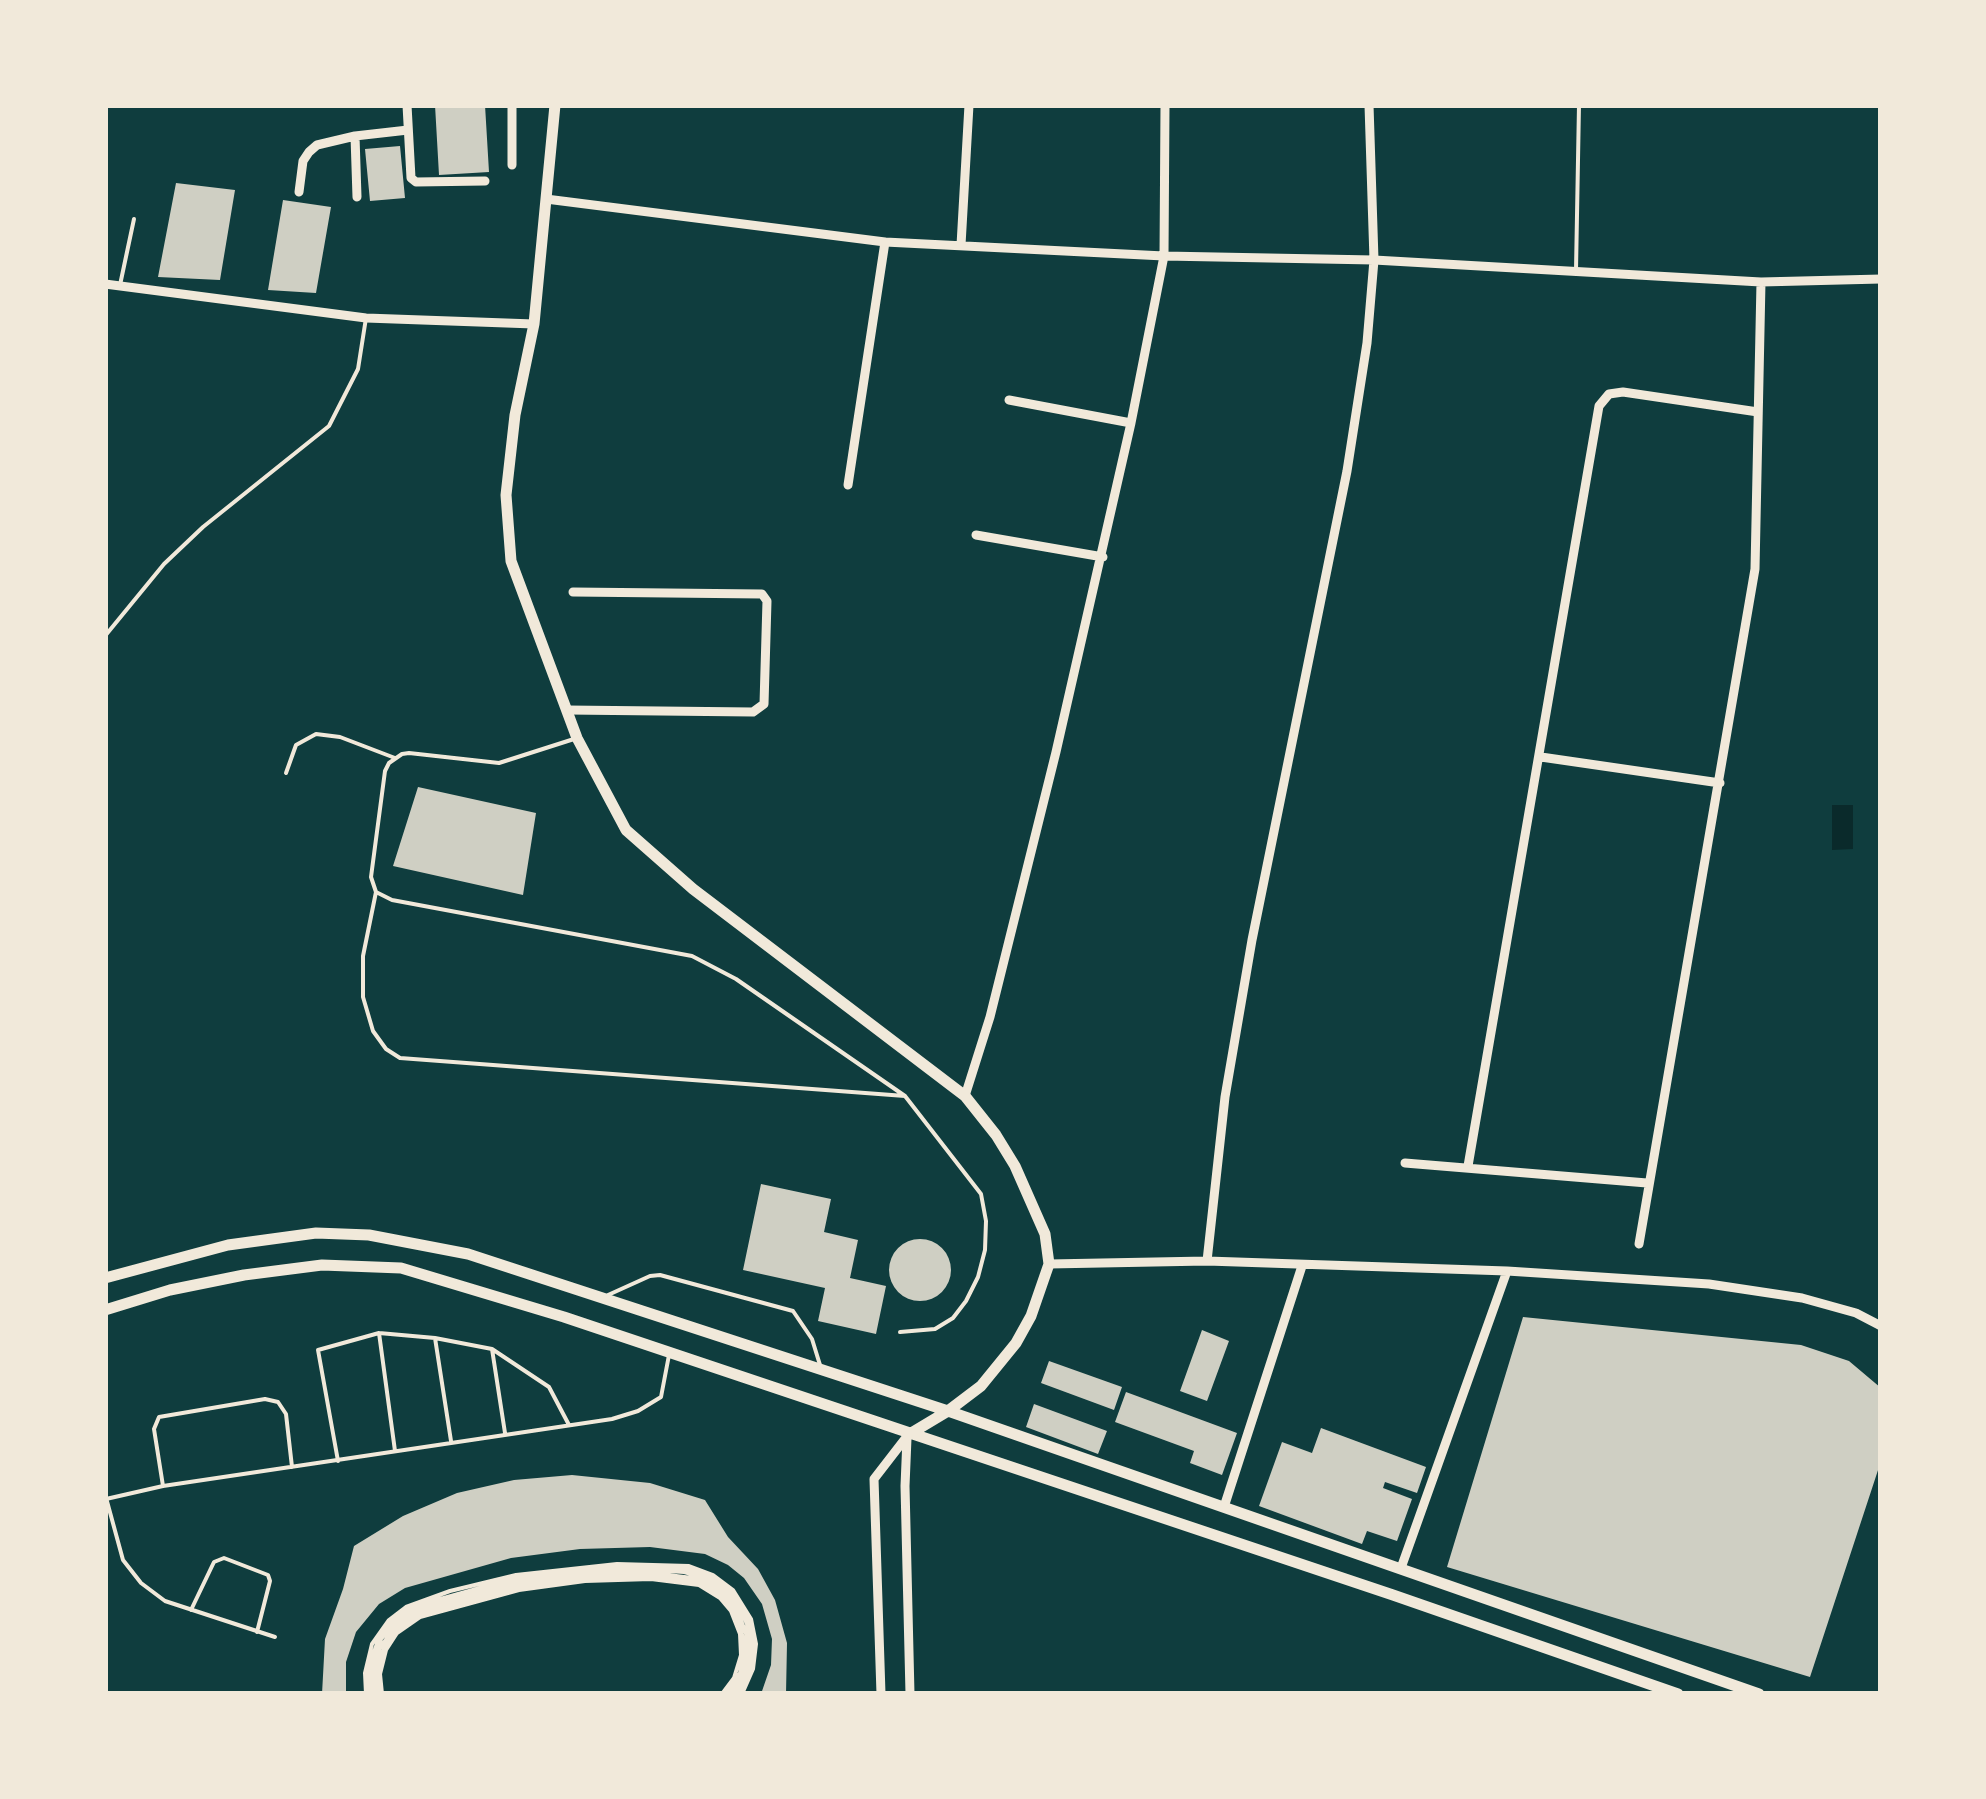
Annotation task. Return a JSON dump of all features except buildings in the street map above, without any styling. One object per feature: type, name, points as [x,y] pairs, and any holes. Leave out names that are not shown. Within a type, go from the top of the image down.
[{"type":"street","points":[[407,105],[409,173],[416,182],[485,181]]},
{"type":"street","points":[[512,105],[512,165]]},
{"type":"street","points":[[555,105],[534,324],[515,415],[506,495],[511,561],[578,738],[626,830],[705,899],[965,1096],[996,1135],[1032,1199],[1045,1234],[1049,1264],[1016,1342],[980,1386],[908,1435],[874,1480],[881,1694]]},
{"type":"street","points":[[962,246],[969,105]]},
{"type":"street","points":[[965,1096],[990,1017],[1103,557],[1131,422],[1164,256],[1165,105]]},
{"type":"street","points":[[1207,1260],[1228,1077],[1263,883],[1347,471],[1367,343],[1374,260],[1369,105]]},
{"type":"street","points":[[299,192],[303,161],[316,144],[408,130]]},
{"type":"street","points":[[355,136],[357,196]]},
{"type":"street","points":[[546,199],[886,242],[1164,256],[1374,260],[1761,282],[1881,279]]},
{"type":"street","points":[[848,485],[886,242]]},
{"type":"street","points":[[1639,1244],[1755,569],[1761,282]]},
{"type":"street","points":[[105,284],[366,318],[534,324]]},
{"type":"street","points":[[1468,1166],[1599,406],[1609,394],[1623,392],[1758,412]]},
{"type":"street","points":[[1009,400],[1131,422]]},
{"type":"street","points":[[976,535],[1103,557]]},
{"type":"street","points":[[567,710],[753,712],[764,704],[767,601],[762,594],[573,592]]},
{"type":"street","points":[[1541,757],[1720,783]]},
{"type":"street","points":[[1405,1163],[1647,1183]]},
{"type":"street","points":[[105,1278],[228,1246],[316,1233],[370,1235],[468,1254],[948,1411],[1759,1694]]},
{"type":"street","points":[[1049,1264],[1207,1260],[1508,1271],[1709,1284],[1802,1298],[1856,1313],[1881,1326]]},
{"type":"street","points":[[105,1310],[208,1281],[322,1264],[401,1268],[461,1284],[1678,1694]]},
{"type":"street","points":[[1224,1506],[1302,1266]]},
{"type":"street","points":[[1401,1568],[1508,1271]]},
{"type":"street","points":[[908,1435],[905,1486],[910,1694]]},
{"type":"lane","points":[[1576,270],[1580,105]]},
{"type":"lane","points":[[120,285],[134,220]]},
{"type":"lane","points":[[105,636],[164,564],[328,426],[358,369],[366,318]]},
{"type":"lane","points":[[286,774],[296,746],[316,734],[340,737],[395,758]]},
{"type":"lane","points":[[578,738],[499,763],[410,753],[395,758],[385,771],[371,877],[376,892],[363,956],[364,997],[372,1031],[386,1049],[400,1058],[905,1096]]},
{"type":"lane","points":[[376,892],[392,900],[692,956],[736,980],[905,1096],[981,1194],[986,1221],[985,1250],[978,1278],[953,1318],[935,1329],[900,1332]]},
{"type":"lane","points":[[603,1296],[660,1275],[793,1311],[812,1339],[821,1371]]},
{"type":"lane","points":[[338,1461],[318,1350],[379,1333],[435,1338],[492,1350],[549,1387],[569,1426]]},
{"type":"lane","points":[[379,1333],[396,1451]]},
{"type":"lane","points":[[435,1338],[451,1441]]},
{"type":"lane","points":[[492,1350],[505,1433]]},
{"type":"lane","points":[[275,1638],[166,1601],[141,1583],[123,1560],[106,1496],[612,1419],[638,1411],[661,1397],[669,1355]]},
{"type":"lane","points":[[163,1486],[154,1429],[159,1417],[265,1399],[278,1402],[286,1414],[292,1467]]},
{"type":"lane","points":[[191,1610],[214,1562],[224,1558],[268,1575],[270,1581],[256,1632]]},
{"type":"path","points":[[375,1694],[367,1668],[376,1641],[390,1621],[411,1606],[516,1577],[584,1568],[651,1566],[701,1571],[719,1580],[740,1601],[751,1623],[755,1648],[752,1669],[731,1694]]},
{"type":"path","points":[[375,1694],[385,1646],[400,1626],[419,1614],[518,1587],[584,1578],[651,1576],[701,1582],[734,1610],[743,1634],[744,1652],[731,1694]]},
{"type":"water","points":[[1832,805],[1853,805],[1853,849],[1832,850]]}]
